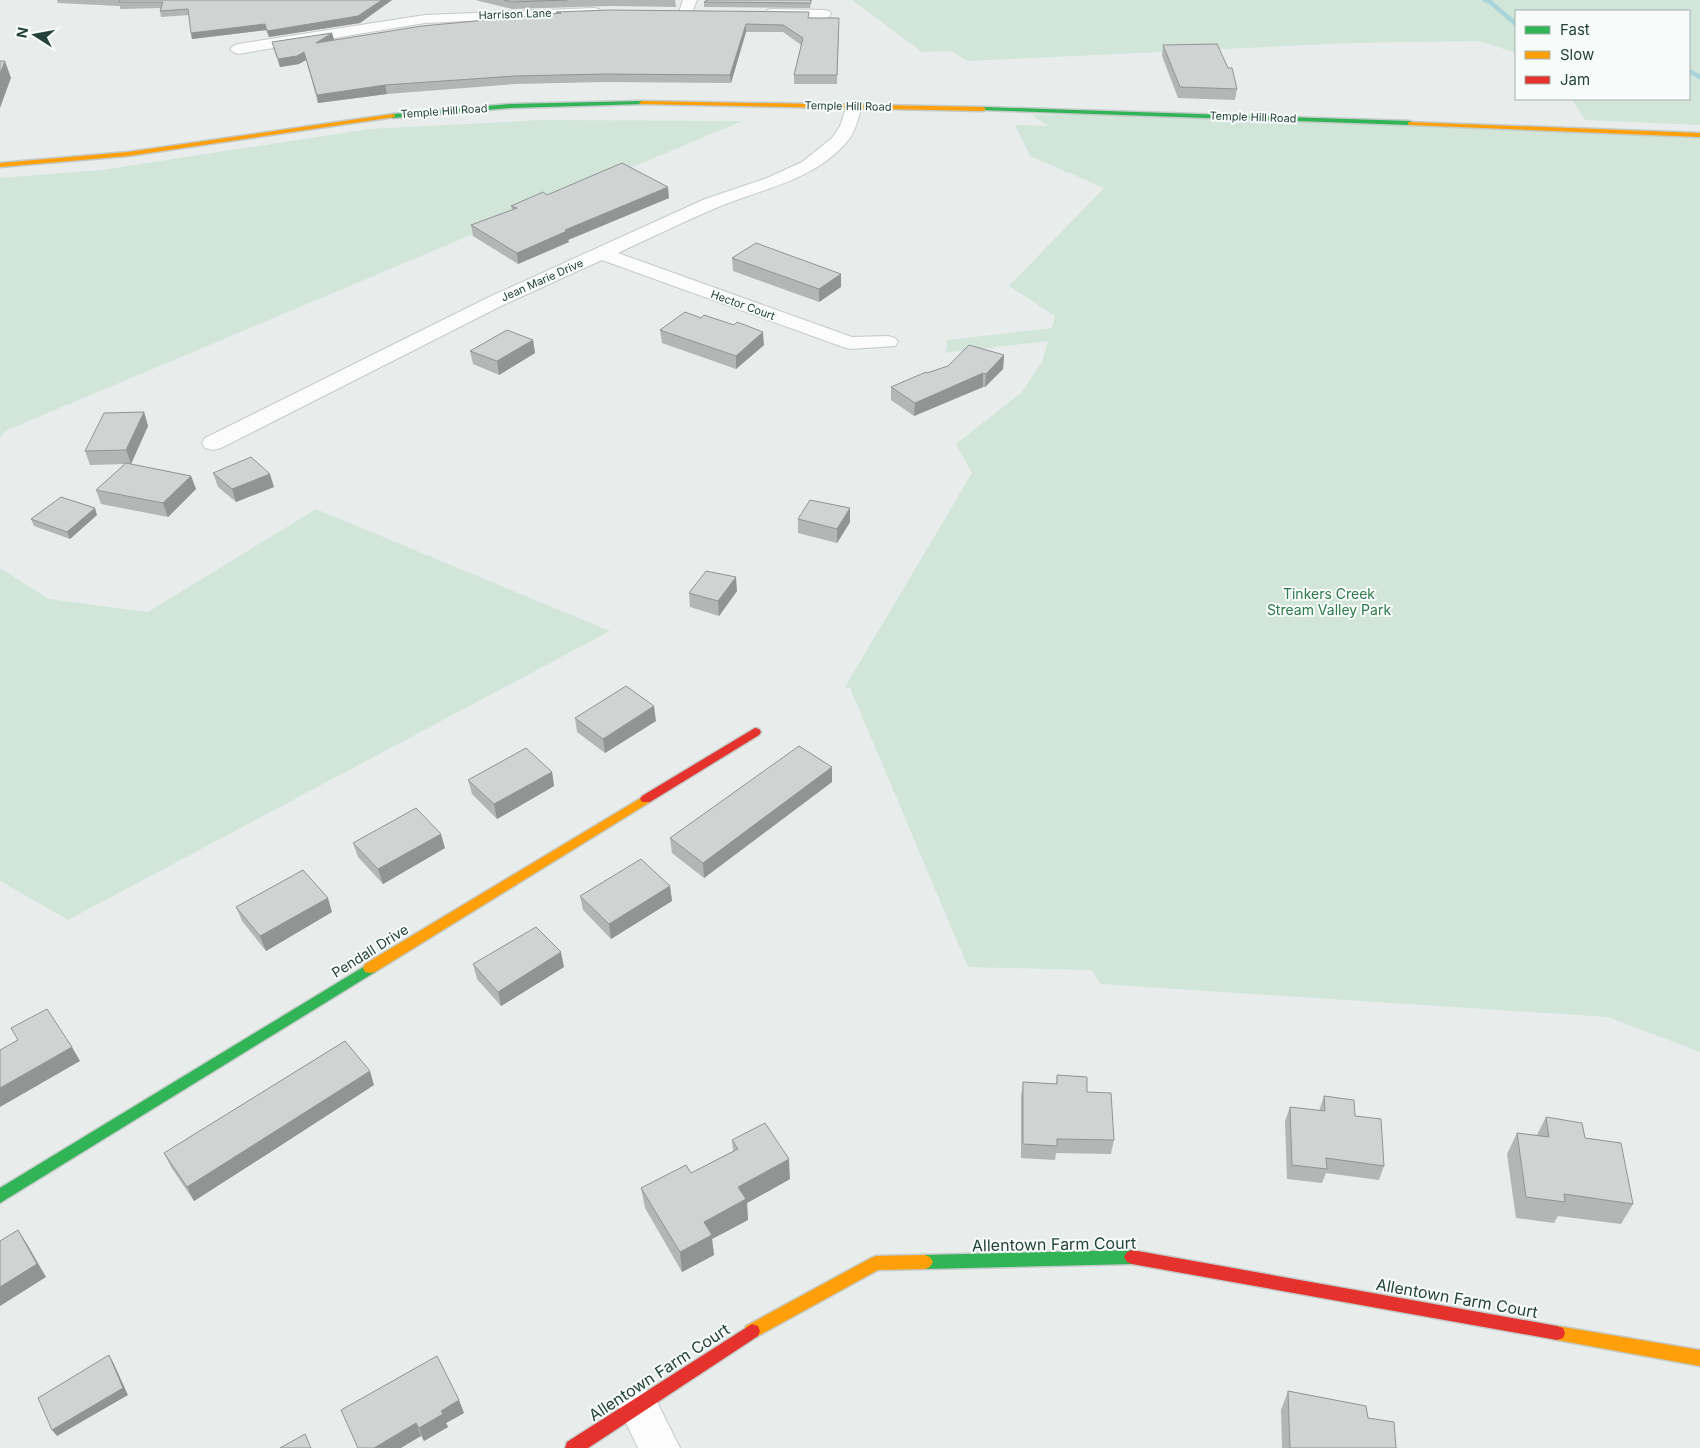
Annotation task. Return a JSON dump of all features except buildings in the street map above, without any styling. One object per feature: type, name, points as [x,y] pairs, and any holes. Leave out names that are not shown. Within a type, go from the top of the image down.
[{"type":"main road","name":"Temple Hill Road","points":[[0,165],[148,152],[395,115],[471,108],[615,104],[854,106],[1132,112],[1700,135]]},
{"type":"main road","name":"Pendall Drive","points":[[0,1196],[755,732]]},
{"type":"main road","name":"Allentown Farm Court","points":[[573,1448],[751,1331],[876,1263],[1130,1257],[1700,1358]]},
{"type":"street","points":[[433,0],[440,18]]},
{"type":"street","points":[[669,12],[688,6],[705,12]]},
{"type":"street","name":"Harrison Lane","points":[[238,49],[440,18],[610,12]]},
{"type":"street","points":[[755,13],[824,14]]},
{"type":"street","name":"Jean Marie Drive","points":[[213,443],[494,302],[712,203],[773,182],[808,166],[839,141],[848,126],[854,106]]},
{"type":"street","name":"Hector Court","points":[[602,253],[850,343],[888,342]]},
{"type":"street","points":[[638,1406],[660,1448]]},
{"type":"green space","points":[[852,0],[1700,0],[1700,125],[1585,120],[1573,100],[1690,100],[1690,10],[1515,10],[1515,53],[1479,41],[1349,43],[967,61],[952,51],[922,52]]},
{"type":"green space","name":"Tinkers Creek Stream Valley Park","points":[[1112,114],[1700,137],[1700,1052],[1608,1017],[1101,984],[1091,970],[968,967],[850,688],[845,687],[972,473],[956,444],[1021,393],[1042,362],[1048,341],[944,353],[947,340],[1052,328],[1055,316],[1009,286],[1104,188],[1030,156],[1015,125],[1048,126],[1032,115]]},
{"type":"green space","points":[[542,120],[742,121],[5,431],[0,438],[0,178],[102,170],[369,129]]},
{"type":"green space","points":[[316,509],[610,631],[68,920],[0,881],[0,568],[49,599],[148,612]]},
{"type":"waterway","points":[[1485,0],[1489,1],[1515,23]]},
{"type":"waterway","points":[[1690,72],[1700,77]]},
{"type":"traffic: fast","points":[[393,116],[510,106],[642,103]]},
{"type":"traffic: fast","points":[[983,109],[1410,123]]},
{"type":"traffic: fast","points":[[0,1196],[370,968]]},
{"type":"traffic: fast","points":[[925,1262],[1132,1257]]},
{"type":"traffic: slow","points":[[642,103],[983,109]]},
{"type":"traffic: slow","points":[[0,165],[128,154],[393,116]]},
{"type":"traffic: slow","points":[[1410,123],[1700,135]]},
{"type":"traffic: slow","points":[[370,968],[646,799]]},
{"type":"traffic: slow","points":[[752,1331],[876,1263],[925,1262]]},
{"type":"traffic: slow","points":[[1557,1333],[1700,1358]]},
{"type":"traffic: jam","points":[[646,799],[755,732]]},
{"type":"traffic: jam","points":[[1132,1257],[1557,1333]]},
{"type":"traffic: jam","points":[[573,1448],[752,1331]]}]
